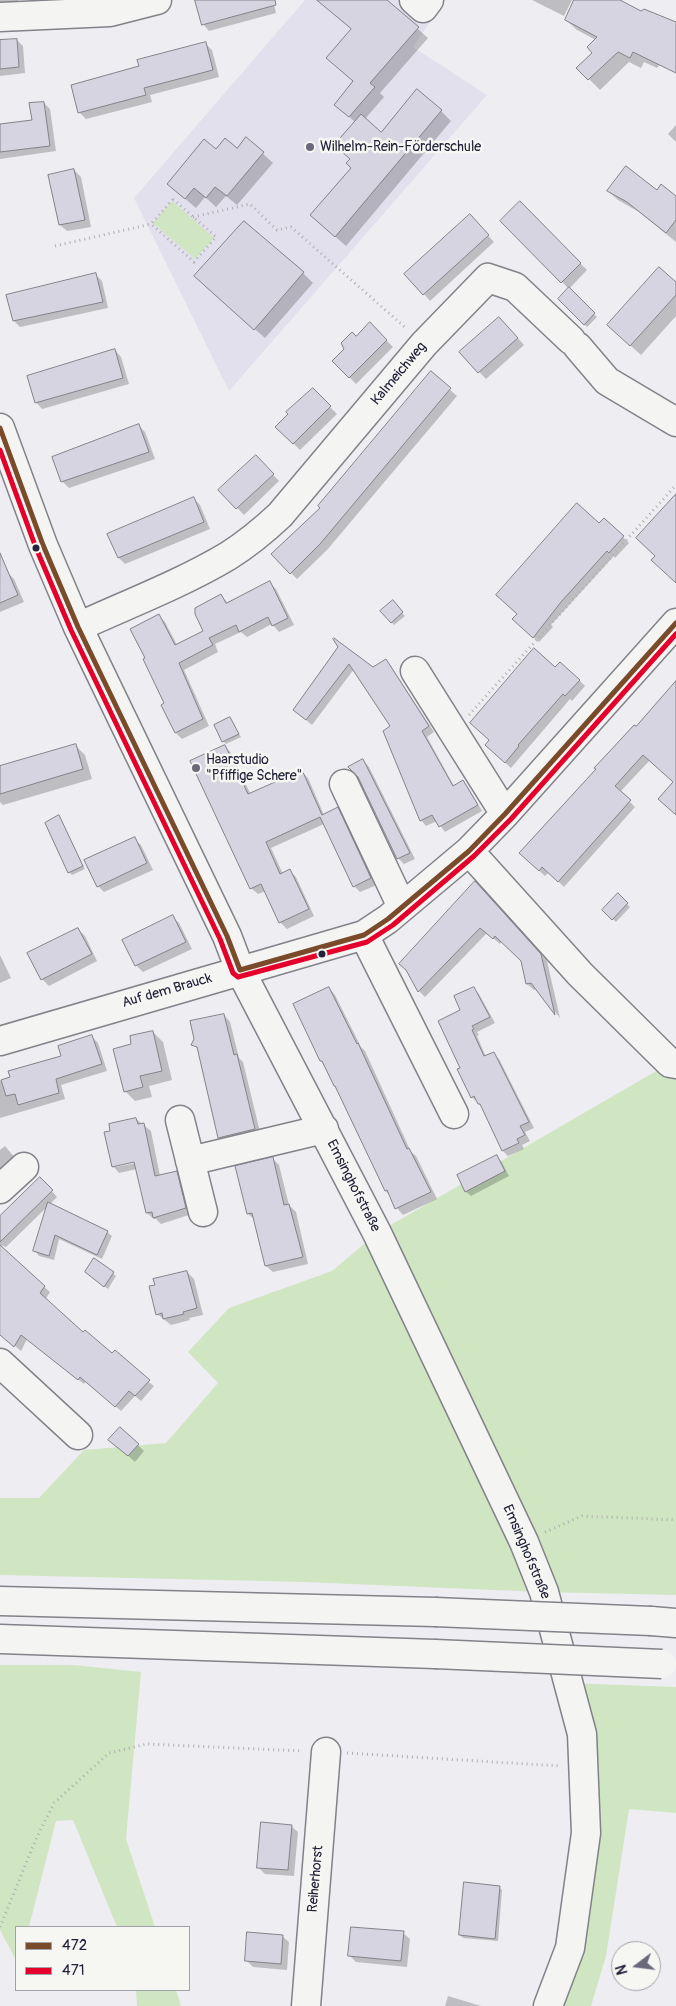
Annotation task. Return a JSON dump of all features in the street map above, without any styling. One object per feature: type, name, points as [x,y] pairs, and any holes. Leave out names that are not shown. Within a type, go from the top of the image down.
[{"type":"main road","points":[[0,16],[110,12],[157,0]]},
{"type":"main road","points":[[414,0],[423,8],[429,0]]},
{"type":"main road","name":"Kalmeichweg","points":[[78,627],[195,574],[229,555],[256,536],[280,515],[424,344],[488,278],[515,287],[574,343],[607,381],[676,422]]},
{"type":"main road","name":"Emsinghofstraße","points":[[0,428],[42,545],[78,627],[227,936],[240,970],[377,1233],[524,1542],[544,1592],[570,1683],[582,1734],[586,1832],[570,1948],[548,2006]]},
{"type":"main road","name":"Auf dem Brauck","points":[[0,1040],[364,935],[402,907],[469,851],[505,814],[676,623]]},
{"type":"main road","points":[[416,671],[505,814]]},
{"type":"main road","points":[[344,784],[402,907]]},
{"type":"main road","points":[[469,851],[580,974],[670,1064],[676,1064]]},
{"type":"main road","points":[[364,935],[454,1114]]},
{"type":"main road","points":[[180,1120],[203,1212]]},
{"type":"main road","name":"Emsinghofstraße","points":[[190,1161],[324,1129]]},
{"type":"main road","points":[[0,1189],[24,1167]]},
{"type":"main road","points":[[0,1363],[78,1435]]},
{"type":"main road","points":[[0,1601],[435,1612],[664,1622]]},
{"type":"main road","points":[[0,1639],[669,1664]]},
{"type":"main road","name":"Reiherhorst","points":[[306,2006],[326,1752]]},
{"type":"path","points":[[55,246],[151,224],[173,199],[216,237],[194,262],[151,224]]},
{"type":"path","points":[[193,217],[250,204],[276,230],[291,227],[424,344]]},
{"type":"path","points":[[454,732],[676,485]]},
{"type":"path","points":[[524,1542],[582,1516],[676,1520]]},
{"type":"path","points":[[0,1927],[36,1839],[54,1803],[109,1753],[147,1744],[584,1766]]},
{"type":"shaded area","name":"Wilhelm-Rein-Förderschule","points":[[305,0],[445,0],[413,47],[487,95],[229,391],[134,198]]},
{"type":"green space","points":[[172,201],[214,238],[195,259],[153,223]]},
{"type":"green space","points":[[676,1062],[676,1595],[542,1592],[304,1582],[0,1575],[0,1498],[39,1498],[84,1450],[166,1443],[218,1383],[188,1352],[229,1308],[332,1271],[377,1233],[670,1063]]},
{"type":"green space","points":[[0,1665],[73,1665],[141,1672],[126,1839],[155,1926],[117,1926],[73,1820],[56,1821],[29,1926],[15,1926],[15,1958],[0,1930]]},
{"type":"green space","points":[[567,1683],[676,1687],[676,1813],[629,1809],[606,1956],[591,2006],[537,2006],[563,1938],[589,1823]]},
{"type":"green space","points":[[136,1991],[176,1991],[181,2006],[137,2006]]},
{"type":"building","points":[[195,0],[275,0],[276,5],[202,25]]},
{"type":"building","points":[[317,0],[387,0],[419,27],[370,83],[375,87],[349,117],[334,105],[353,81],[326,58],[351,29]]},
{"type":"building","points":[[574,0],[620,0],[641,11],[644,9],[676,22],[676,73],[633,52],[630,58],[618,52],[588,80],[576,68],[592,53],[587,47],[597,37],[565,20]]},
{"type":"building","points":[[17,39],[19,67],[0,69],[0,40]]},
{"type":"building","points":[[206,42],[213,70],[144,88],[146,95],[78,113],[71,85],[139,66],[137,60]]},
{"type":"building","points":[[417,89],[442,110],[335,237],[310,215],[351,168],[346,163],[350,159],[334,145],[361,114],[381,132]]},
{"type":"building","points":[[44,102],[50,146],[0,152],[0,124],[32,120],[29,103]]},
{"type":"building","points":[[246,137],[264,152],[227,196],[215,187],[206,198],[194,188],[185,199],[167,184],[204,139],[216,149],[225,138],[237,148]]},
{"type":"building","points":[[626,166],[657,190],[661,184],[676,196],[676,220],[666,233],[627,202],[607,191]]},
{"type":"building","points":[[74,169],[85,220],[59,225],[48,175]]},
{"type":"building","points":[[520,201],[581,263],[561,283],[500,221]]},
{"type":"building","points":[[470,214],[489,235],[423,295],[404,274]]},
{"type":"building","points":[[244,221],[304,272],[254,330],[194,276]]},
{"type":"building","points":[[659,267],[676,282],[676,295],[630,346],[607,325]]},
{"type":"building","points":[[96,273],[103,302],[13,321],[6,295]]},
{"type":"building","points":[[569,287],[595,313],[584,325],[558,299]]},
{"type":"building","points":[[499,317],[518,338],[478,373],[459,352]]},
{"type":"building","points":[[370,322],[387,340],[349,378],[332,361],[344,349],[341,343],[352,332],[356,336]]},
{"type":"building","points":[[115,349],[123,378],[35,403],[27,376]]},
{"type":"building","points":[[431,371],[451,388],[320,544],[290,574],[271,554],[320,508],[318,506]]},
{"type":"building","points":[[313,388],[331,406],[293,444],[275,427],[288,414],[286,412]]},
{"type":"building","points":[[139,424],[149,452],[61,482],[52,457]]},
{"type":"building","points":[[256,455],[274,474],[236,509],[218,490]]},
{"type":"building","points":[[676,494],[676,583],[651,560],[655,556],[636,538]]},
{"type":"building","points":[[194,497],[204,522],[118,558],[107,534]]},
{"type":"building","points":[[577,503],[599,523],[604,518],[624,536],[609,553],[607,551],[561,602],[533,638],[512,619],[517,614],[496,595]]},
{"type":"building","points":[[0,553],[18,595],[0,603]]},
{"type":"building","points":[[270,581],[288,618],[272,626],[268,617],[239,632],[236,625],[209,638],[213,645],[179,663],[203,719],[175,733],[161,705],[164,703],[143,659],[145,658],[130,629],[159,614],[175,645],[203,631],[195,614],[195,608],[221,594],[226,603]]},
{"type":"building","points":[[393,600],[403,612],[391,623],[380,611]]},
{"type":"building","points":[[334,638],[373,667],[386,659],[429,726],[422,731],[453,786],[463,780],[478,805],[439,827],[432,815],[420,821],[383,731],[390,726],[349,664],[306,720],[293,710],[338,647]]},
{"type":"building","points":[[534,648],[555,667],[560,662],[580,680],[565,696],[563,694],[518,745],[505,763],[485,745],[489,740],[470,723]]},
{"type":"building","points":[[676,681],[676,815],[658,799],[673,782],[643,755],[615,786],[631,800],[558,882],[542,867],[539,871],[519,853],[596,769],[594,768],[634,725],[636,726]]},
{"type":"building","points":[[230,717],[239,734],[222,742],[214,725]]},
{"type":"building","points":[[76,744],[83,769],[0,794],[0,766]]},
{"type":"building","points":[[225,745],[248,794],[302,770],[322,815],[338,807],[371,878],[353,887],[320,817],[266,842],[280,874],[290,869],[309,909],[279,923],[261,884],[250,889],[190,761]]},
{"type":"building","points":[[363,759],[410,853],[397,859],[358,777],[348,767]]},
{"type":"building","points":[[59,815],[83,866],[68,873],[45,823]]},
{"type":"building","points":[[135,837],[147,863],[97,887],[84,860]]},
{"type":"building","points":[[475,881],[541,954],[555,1015],[531,983],[526,984],[521,961],[495,936],[493,939],[480,928],[418,992],[406,970],[399,964]]},
{"type":"building","points":[[618,893],[628,903],[612,920],[602,910]]},
{"type":"building","points":[[173,915],[186,942],[135,966],[122,940]]},
{"type":"building","points":[[78,928],[92,954],[41,980],[27,953]]},
{"type":"building","points":[[329,987],[358,1043],[407,1149],[409,1148],[431,1192],[395,1209],[293,1004]]},
{"type":"building","points":[[474,987],[490,1017],[472,1026],[474,1029],[472,1030],[484,1056],[494,1052],[529,1122],[520,1126],[525,1135],[517,1139],[519,1143],[502,1151],[480,1104],[478,1104],[474,1096],[471,1098],[457,1069],[460,1068],[438,1021],[460,1010],[454,996]]},
{"type":"building","points":[[224,1014],[234,1055],[237,1054],[255,1129],[218,1138],[197,1047],[191,1045],[194,1039],[190,1021]]},
{"type":"building","points":[[153,1031],[162,1071],[140,1076],[143,1087],[124,1092],[113,1049],[131,1044],[130,1036]]},
{"type":"building","points":[[92,1035],[102,1064],[56,1079],[59,1093],[18,1105],[15,1094],[6,1096],[1,1080],[10,1077],[8,1071],[61,1056],[58,1046]]},
{"type":"building","points":[[136,1118],[138,1124],[144,1123],[155,1176],[177,1171],[186,1208],[153,1218],[152,1212],[146,1213],[134,1162],[112,1167],[104,1132],[110,1131],[109,1124]]},
{"type":"building","points":[[497,1155],[505,1171],[465,1192],[457,1175]]},
{"type":"building","points":[[273,1157],[284,1205],[289,1204],[303,1257],[265,1266],[252,1213],[247,1214],[235,1166]]},
{"type":"building","points":[[40,1177],[53,1190],[0,1242],[0,1216]]},
{"type":"building","points":[[48,1202],[108,1231],[97,1255],[55,1235],[49,1256],[33,1251]]},
{"type":"building","points":[[0,1245],[45,1286],[40,1293],[83,1332],[85,1330],[112,1353],[115,1350],[150,1380],[135,1396],[129,1391],[115,1407],[80,1377],[78,1380],[21,1335],[14,1347],[0,1335]]},
{"type":"building","points":[[94,1258],[114,1272],[104,1287],[85,1272]]},
{"type":"building","points":[[187,1271],[197,1308],[183,1312],[184,1314],[163,1319],[162,1313],[156,1315],[149,1286],[155,1285],[153,1279]]},
{"type":"building","points":[[120,1427],[139,1444],[128,1456],[108,1440]]},
{"type":"building","points":[[261,1822],[292,1825],[288,1870],[257,1868]]},
{"type":"building","points":[[464,1882],[500,1886],[495,1939],[459,1935]]},
{"type":"building","points":[[351,1927],[404,1931],[401,1961],[348,1956]]},
{"type":"building","points":[[247,1932],[283,1935],[281,1964],[245,1961]]},
{"type":"transit line","name":"472","points":[[0,428],[43,545],[78,627],[227,936],[240,970],[364,935],[388,919],[469,851],[505,814],[676,623]]},
{"type":"transit line","name":"471","points":[[0,450],[36,548],[71,630],[220,939],[233,973],[238,977],[367,942],[393,925],[474,856],[511,819],[676,634]]},
{"type":"place","name":"Wilhelm-Rein-Förderschule","points":[[310,147]]},
{"type":"place","name":"Haarstudio \"Pfiffige Schere\"","points":[[196,768]]}]
